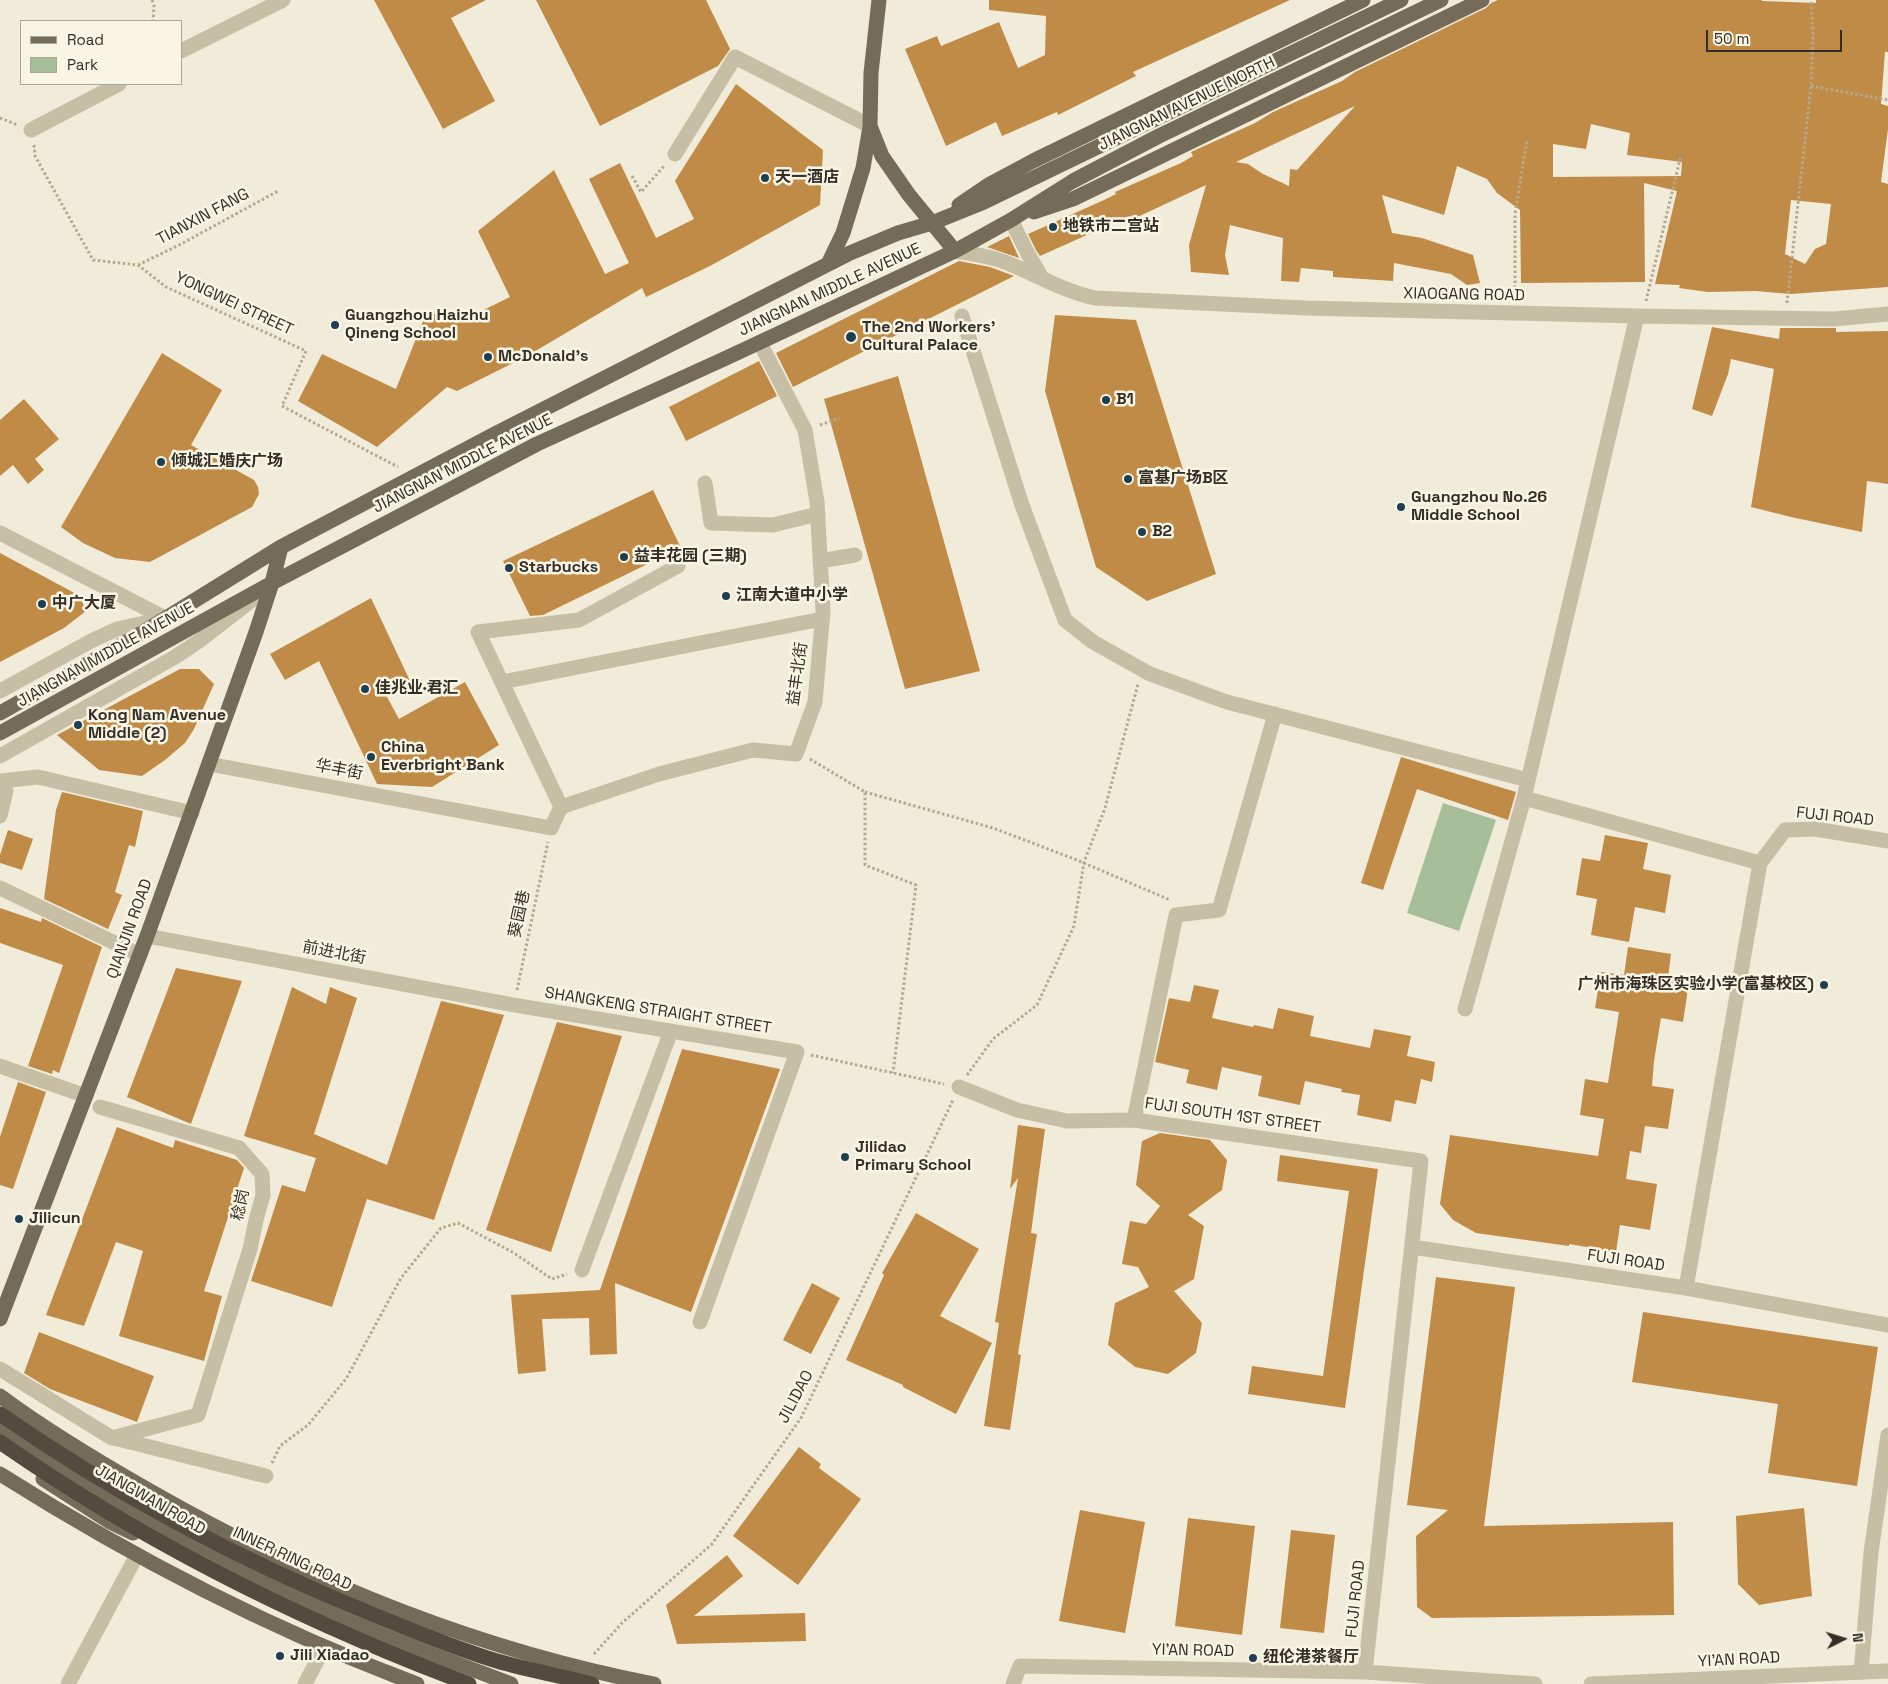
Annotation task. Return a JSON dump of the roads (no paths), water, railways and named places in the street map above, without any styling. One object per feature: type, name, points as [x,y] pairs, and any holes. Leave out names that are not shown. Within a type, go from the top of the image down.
[{"type":"highway","name":"INNER RING ROAD","points":[[0,1414],[52,1449],[185,1527],[252,1561],[322,1593],[496,1661],[592,1684]]},
{"type":"highway","points":[[0,1442],[108,1513],[199,1564],[262,1596],[353,1637],[469,1684]]},
{"type":"highway","points":[[496,1661],[558,1684]]},
{"type":"main road","points":[[828,264],[842,233],[863,168],[870,126],[871,73],[879,0]]},
{"type":"main road","points":[[932,223],[990,184],[1363,0]]},
{"type":"main road","name":"JIANGNAN AVENUE NORTH","points":[[932,223],[984,202],[1401,0]]},
{"type":"main road","name":"JIANGNAN AVENUE NORTH","points":[[955,250],[1011,220],[1073,181],[1150,141],[1441,0]]},
{"type":"main road","points":[[1011,220],[1072,199],[1482,0]]},
{"type":"main road","points":[[870,126],[882,156],[909,195],[955,250]]},
{"type":"main road","name":"JIANGNAN MIDDLE AVENUE","points":[[0,713],[167,619],[281,547],[495,434],[828,264],[898,233],[932,223]]},
{"type":"main road","name":"JIANGNAN MIDDLE AVENUE","points":[[0,733],[272,583],[537,444],[760,343],[955,250]]},
{"type":"main road","name":"QIANJIN ROAD","points":[[0,1319],[140,955],[192,813],[272,583],[281,547]]},
{"type":"main road","points":[[0,1396],[107,1466],[189,1512],[304,1569],[383,1603],[463,1633],[582,1668],[654,1684]]},
{"type":"main road","name":"JIANGWAN ROAD","points":[[0,1426],[74,1476],[181,1539],[278,1589],[402,1643],[511,1684]]},
{"type":"main road","points":[[0,1450],[68,1496],[128,1531],[144,1536],[181,1539]]},
{"type":"main road","points":[[0,1474],[54,1508],[137,1555],[324,1647],[417,1684]]},
{"type":"street","points":[[182,50],[283,0]]},
{"type":"street","points":[[675,154],[735,57],[870,126]]},
{"type":"street","points":[[31,130],[117,85]]},
{"type":"street","points":[[1011,220],[1042,278]]},
{"type":"street","name":"XIAOGANG ROAD","points":[[955,250],[1002,261],[1058,287],[1095,298],[1306,308],[1640,316],[1834,319],[1888,314]]},
{"type":"street","points":[[962,316],[1022,505],[1065,620],[1093,642],[1150,674],[1227,702],[1528,780]]},
{"type":"street","points":[[1465,1009],[1524,798],[1640,316]]},
{"type":"street","name":"益丰北街","points":[[561,807],[659,774],[754,750],[796,754],[815,702],[822,620],[818,514],[805,430],[760,343]]},
{"type":"street","points":[[705,483],[711,524],[773,525],[818,514]]},
{"type":"street","points":[[0,533],[167,619]]},
{"type":"street","points":[[561,807],[478,632],[579,620],[678,566],[671,553]]},
{"type":"street","points":[[820,561],[855,555]]},
{"type":"street","points":[[0,756],[175,657],[199,641],[272,583]]},
{"type":"street","points":[[0,690],[117,629],[167,619]]},
{"type":"street","points":[[502,682],[822,620]]},
{"type":"street","points":[[1134,1120],[1176,915],[1219,910],[1275,714]]},
{"type":"street","name":"华丰街","points":[[209,764],[551,828],[561,807]]},
{"type":"street","points":[[0,816],[3,786],[38,777],[192,813]]},
{"type":"street","points":[[1524,798],[1760,863]]},
{"type":"street","name":"FUJI ROAD","points":[[1365,1672],[1412,1247],[1686,1288],[1760,863],[1785,830],[1815,829],[1888,841]]},
{"type":"street","points":[[0,888],[140,955]]},
{"type":"street","name":"前进北街","points":[[147,936],[514,1005]]},
{"type":"street","name":"SHANGKENG STRAIGHT STREET","points":[[514,1005],[797,1052],[700,1322]]},
{"type":"street","points":[[582,1270],[671,1031]]},
{"type":"street","points":[[0,1066],[86,1096]]},
{"type":"street","name":"FUJI SOUTH 1ST STREET","points":[[959,1087],[1017,1110],[1067,1121],[1134,1120],[1421,1161],[1412,1247]]},
{"type":"street","name":"稔岗","points":[[100,1106],[239,1148],[262,1174],[263,1195],[250,1249],[198,1415],[112,1438]]},
{"type":"street","points":[[1686,1288],[1888,1325]]},
{"type":"street","points":[[0,1369],[112,1438],[266,1476]]},
{"type":"street","points":[[1861,1672],[1871,1552],[1888,1435]]},
{"type":"street","points":[[68,1684],[137,1555]]},
{"type":"street","points":[[305,1684],[324,1647]]},
{"type":"street","name":"YI'AN ROAD","points":[[1013,1684],[1020,1666],[1365,1672],[1535,1684]]},
{"type":"street","name":"YI'AN ROAD","points":[[1591,1684],[1888,1671]]},
{"type":"place","name":"天一酒店","points":[[765,178]]},
{"type":"place","name":"地铁市二宫站","points":[[1053,227]]},
{"type":"place","name":"Guangzhou Haizhu Qineng School","points":[[335,325]]},
{"type":"place","name":"The 2nd Workers' Cultural Palace","points":[[851,337]]},
{"type":"place","name":"McDonald's","points":[[488,357]]},
{"type":"place","name":"B1","points":[[1106,400]]},
{"type":"place","name":"倾城汇婚庆广场","points":[[161,462]]},
{"type":"place","name":"富基广场B区","points":[[1128,479]]},
{"type":"place","name":"Guangzhou No.26 Middle School","points":[[1401,507]]},
{"type":"place","name":"B2","points":[[1142,532]]},
{"type":"place","name":"益丰花园 (三期)","points":[[624,557]]},
{"type":"place","name":"Starbucks","points":[[509,568]]},
{"type":"place","name":"江南大道中小学","points":[[726,596]]},
{"type":"place","name":"中广大厦","points":[[42,604]]},
{"type":"place","name":"佳兆业·君汇","points":[[365,689]]},
{"type":"place","name":"Kong Nam Avenue Middle (2)","points":[[78,725]]},
{"type":"place","name":"China Everbright Bank","points":[[371,757]]},
{"type":"place","name":"广州市海珠区实验小学(富基校区)","points":[[1824,985]]},
{"type":"place","name":"Jilidao Primary School","points":[[845,1157]]},
{"type":"place","name":"Jilicun","points":[[19,1219]]},
{"type":"place","name":"Jili Xiadao","points":[[280,1656]]},
{"type":"place","name":"纽伦港茶餐厅","points":[[1253,1658]]}]
